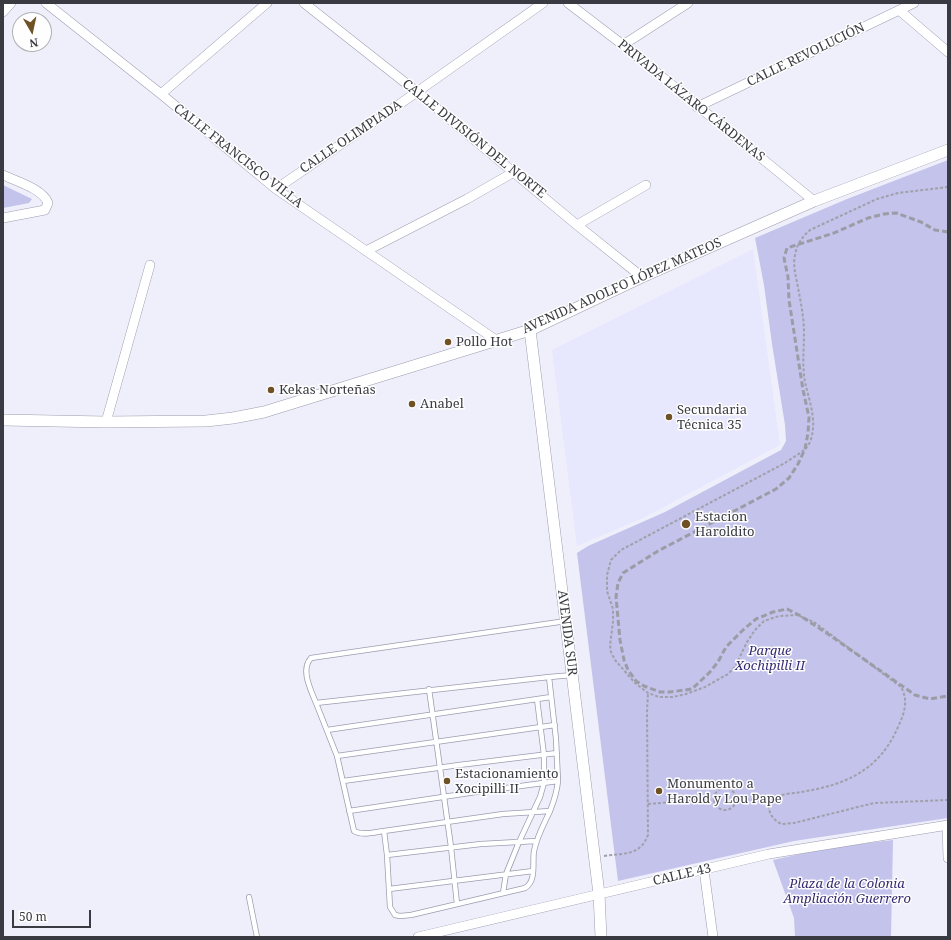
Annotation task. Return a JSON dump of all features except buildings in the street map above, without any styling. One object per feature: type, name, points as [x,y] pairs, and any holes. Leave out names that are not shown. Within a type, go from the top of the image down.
[{"type":"street","points":[[3,12],[10,3]]},
{"type":"street","name":"CALLE FRANCISCO VILLA","points":[[46,3],[161,94],[276,189],[496,340]]},
{"type":"street","points":[[161,94],[267,3]]},
{"type":"street","name":"CALLE DIVISIÓN DEL NORTE","points":[[304,3],[417,92],[642,277]]},
{"type":"street","name":"CALLE OLIMPIADA","points":[[276,189],[543,3]]},
{"type":"street","name":"PRIVADA LÁZARO CÁRDENAS","points":[[568,3],[814,201]]},
{"type":"street","points":[[622,45],[688,3]]},
{"type":"street","name":"CALLE REVOLUCIÓN","points":[[697,107],[914,3]]},
{"type":"street","points":[[898,10],[948,52]]},
{"type":"street","name":"AVENIDA ADOLFO LÓPEZ MATEOS","points":[[3,420],[106,422],[206,421],[233,418],[256,413],[530,330],[642,277],[814,201],[948,150]]},
{"type":"street","points":[[366,251],[467,199],[514,172]]},
{"type":"street","points":[[3,175],[40,193],[48,203],[45,210],[3,218]]},
{"type":"street","points":[[577,225],[646,185]]},
{"type":"street","points":[[106,422],[150,265]]},
{"type":"street","name":"AVENIDA SUR","points":[[530,330],[600,894],[601,937]]},
{"type":"street","points":[[948,825],[948,858]]},
{"type":"street","name":"CALLE 43","points":[[424,936],[769,854],[948,825]]},
{"type":"street","points":[[704,870],[713,937]]},
{"type":"lane","points":[[550,811],[503,814],[357,834],[352,827],[350,811],[337,756],[316,704],[306,671],[307,662],[311,658],[566,621]]},
{"type":"lane","points":[[316,704],[429,690],[573,675]]},
{"type":"lane","points":[[384,831],[390,907],[395,915],[411,915],[530,886],[536,841],[556,798],[558,781],[555,725],[549,677]]},
{"type":"lane","points":[[429,690],[445,797],[457,904]]},
{"type":"lane","points":[[327,730],[551,697]]},
{"type":"lane","points":[[503,893],[506,874],[540,797],[544,783],[544,755],[538,699]]},
{"type":"lane","points":[[337,756],[555,725]]},
{"type":"lane","points":[[343,781],[557,753]]},
{"type":"lane","points":[[350,811],[558,781]]},
{"type":"lane","points":[[387,855],[481,844],[536,841]]},
{"type":"lane","points":[[389,889],[533,871]]},
{"type":"lane","points":[[249,897],[257,937]]},
{"type":"path","points":[[736,799],[772,800],[781,795],[830,787],[854,777],[866,769],[881,754],[894,737],[906,704],[905,694],[901,687],[814,622],[797,615],[779,616],[764,621],[746,642],[735,667],[728,674],[705,687],[672,697],[659,697],[648,693],[635,683],[615,660],[611,652],[610,645],[613,609],[607,591],[607,575],[611,560],[622,550],[778,466],[806,449],[811,439],[813,426],[810,401],[805,381],[803,354],[804,317],[794,264],[798,245],[803,236],[810,230],[876,199],[898,193],[948,187]]},
{"type":"path","points":[[595,857],[633,852],[645,843],[648,835],[648,693]]},
{"type":"path","points":[[725,788],[730,790],[736,799],[734,805],[730,809],[725,810],[719,809],[715,805],[713,799],[719,790],[725,788]]},
{"type":"path","points":[[648,804],[713,799]]},
{"type":"path","points":[[772,800],[769,806],[770,814],[782,824],[812,819],[856,806],[874,803],[948,800]]},
{"type":"shaded area","name":"Secundaria Técnica 35","points":[[753,249],[780,445],[643,518],[577,546],[552,350]]},
{"type":"green space","name":"Parque Xochipilli II","points":[[948,160],[948,818],[794,841],[618,881],[577,553],[588,546],[665,512],[781,450],[786,441],[785,425],[764,285],[755,238],[847,199]]},
{"type":"green space","points":[[3,185],[32,199],[29,203],[3,208]]},
{"type":"green space","name":"Plaza de la Colonia Ampliación Guerrero","points":[[893,840],[891,937],[795,937],[794,918],[773,860],[827,848]]},
{"type":"railway","points":[[948,232],[935,230],[921,222],[896,213],[884,214],[868,218],[834,233],[787,248],[784,258],[788,277],[789,300],[803,390],[809,417],[805,449],[798,464],[789,478],[776,489],[658,551],[623,573],[618,583],[616,597],[620,640],[624,660],[628,670],[636,681],[644,686],[660,692],[692,689],[710,672],[718,662],[726,647],[756,619],[773,612],[787,609],[828,634],[915,695],[930,699],[948,696]]},
{"type":"place","name":"Pollo Hot","points":[[448,342]]},
{"type":"place","name":"Kekas Norteñas","points":[[271,390]]},
{"type":"place","name":"Anabel","points":[[412,404]]},
{"type":"place","name":"Secundaria Técnica 35","points":[[669,417]]},
{"type":"place","name":"Estacion Haroldito","points":[[686,524]]},
{"type":"place","name":"Estacionamiento Xocipilli II","points":[[447,781]]},
{"type":"place","name":"Monumento a Harold y Lou Pape","points":[[659,791]]}]
